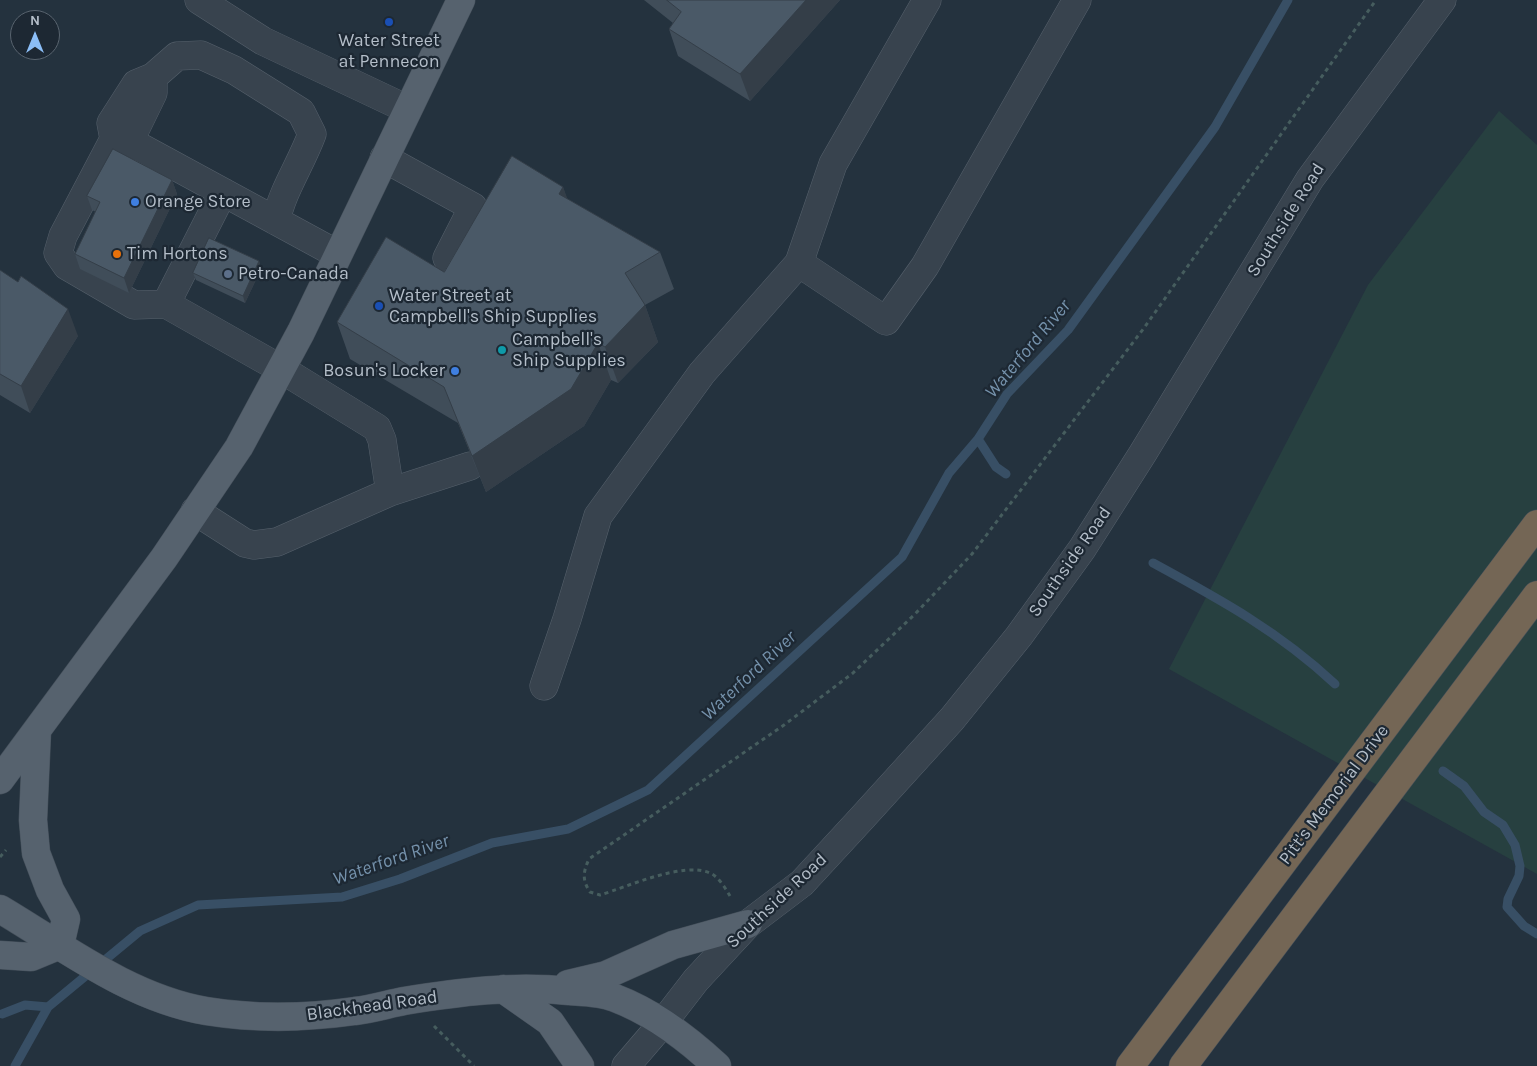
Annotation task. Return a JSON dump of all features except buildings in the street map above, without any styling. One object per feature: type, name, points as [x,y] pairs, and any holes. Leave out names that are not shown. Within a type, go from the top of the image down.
[{"type":"highway","name":"Pitt's Memorial Drive","points":[[1130,1066],[1537,524]]},
{"type":"highway","points":[[1183,1066],[1537,595]]},
{"type":"main road","points":[[0,780],[164,558],[240,447],[281,369],[461,0]]},
{"type":"main road","points":[[0,955],[31,957],[60,945],[66,919],[50,890],[36,853],[33,820],[37,730]]},
{"type":"main road","name":"Blackhead Road","points":[[0,909],[113,976],[174,1004],[242,1015],[277,1018],[358,1011],[450,994],[503,989],[550,989],[614,998],[662,1024],[700,1050],[717,1066]]},
{"type":"main road","points":[[550,989],[606,975],[673,945],[748,924]]},
{"type":"main road","points":[[503,989],[550,1022],[569,1047],[580,1066]]},
{"type":"street","points":[[199,0],[263,41],[407,109]]},
{"type":"street","points":[[544,686],[567,619],[598,516],[702,373],[799,263],[833,164],[927,0]]},
{"type":"street","points":[[799,263],[886,321],[925,266],[1077,0]]},
{"type":"street","name":"Southside Road","points":[[626,1066],[696,980],[748,924],[802,883],[952,718],[1019,636],[1082,548],[1143,453],[1310,179],[1442,0]]},
{"type":"street","points":[[276,221],[280,203],[302,160],[312,134],[301,112],[234,70],[202,55],[177,56],[153,77],[153,93],[134,132],[114,139],[62,236],[58,253],[66,266],[134,305],[166,304],[281,369],[377,428],[382,440],[390,492]]},
{"type":"street","points":[[114,139],[140,148],[337,254]]},
{"type":"street","points":[[384,158],[473,206],[447,258]]},
{"type":"street","points":[[166,304],[223,192]]},
{"type":"street","points":[[195,511],[245,543],[265,544],[277,542],[390,492],[470,466]]},
{"type":"path","points":[[730,896],[719,880],[710,873],[695,870],[676,871],[600,895],[590,892],[584,883],[584,872],[589,859],[784,725],[853,673],[915,614],[972,554],[1144,328],[1376,0]]},
{"type":"path","points":[[433,1024],[474,1066]]},
{"type":"green space","points":[[1499,111],[1537,145],[1537,874],[1169,669],[1368,285]]},
{"type":"waterway","name":"Waterford River","points":[[15,1066],[48,1007],[140,931],[198,905],[342,897],[400,879],[492,843],[568,829],[648,790],[902,557],[949,473],[978,439],[1007,394],[1068,330],[1215,127],[1288,0]]},
{"type":"waterway","points":[[978,439],[996,467],[1006,474]]},
{"type":"waterway","points":[[1153,563],[1202,590],[1270,632],[1314,665],[1335,684]]},
{"type":"waterway","points":[[1443,771],[1464,786],[1484,812],[1503,825],[1515,845],[1520,866],[1519,876],[1508,899],[1507,907],[1524,926],[1537,934]]},
{"type":"waterway","points":[[2,1014],[25,1005],[48,1007]]},
{"type":"place","name":"Water Street at Pennecon","points":[[389,22]]},
{"type":"place","name":"Orange Store","points":[[135,202]]},
{"type":"place","name":"Tim Hortons","points":[[117,254]]},
{"type":"place","name":"Petro-Canada","points":[[228,274]]},
{"type":"place","name":"Water Street at Campbell's Ship Supplies","points":[[379,306]]},
{"type":"place","name":"Campbell's Ship Supplies","points":[[502,350]]},
{"type":"place","name":"Bosun's Locker","points":[[455,371]]}]
